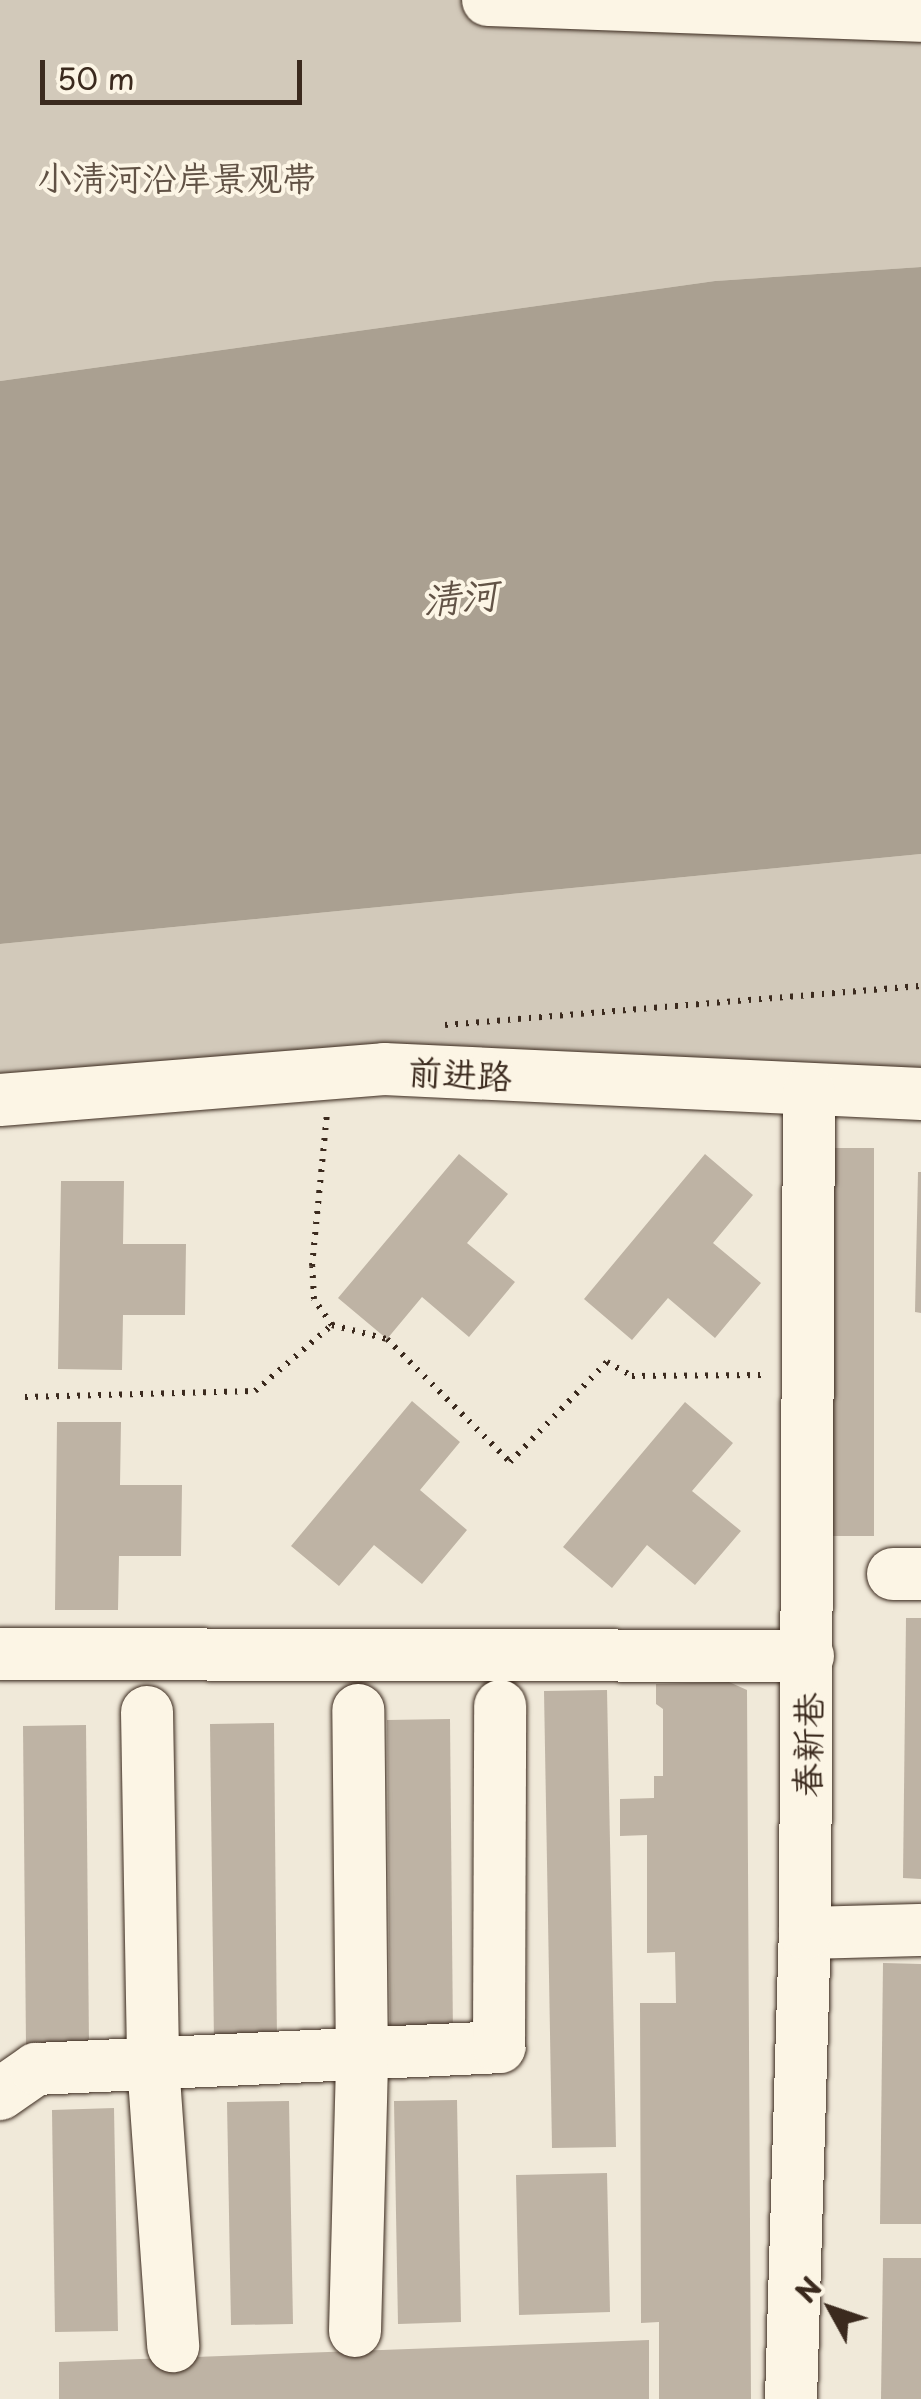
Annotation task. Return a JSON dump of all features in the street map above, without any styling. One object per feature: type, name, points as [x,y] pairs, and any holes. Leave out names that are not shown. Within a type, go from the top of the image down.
[{"type":"street","points":[[488,0],[921,16]]},
{"type":"street","name":"前进路","points":[[0,1100],[384,1069],[809,1092],[921,1094]]},
{"type":"street","name":"春新巷","points":[[791,2399],[805,1934],[809,1092]]},
{"type":"street","points":[[0,1654],[808,1656]]},
{"type":"street","points":[[0,2094],[36,2069],[500,2047],[500,1706]]},
{"type":"street","points":[[356,2331],[360,2054],[358,1710]]},
{"type":"street","points":[[147,1712],[153,2064],[173,2346]]},
{"type":"street","points":[[805,1934],[921,1930]]},
{"type":"path","points":[[331,1074],[312,1266],[314,1299],[332,1324],[387,1339],[510,1462],[607,1362],[632,1376],[808,1375]]},
{"type":"path","points":[[25,1397],[255,1391],[332,1324]]},
{"type":"green space","name":"小清河沿岸景观带","points":[[0,0],[921,0],[921,267],[715,281],[0,381]]},
{"type":"green space","points":[[921,854],[921,1094],[384,1069],[0,1100],[0,944]]},
{"type":"water","name":"清河","points":[[921,267],[921,854],[0,944],[0,381],[715,281]]},
{"type":"building","points":[[829,1148],[874,1148],[874,1536],[829,1536]]},
{"type":"building","points":[[459,1154],[508,1194],[467,1243],[515,1282],[469,1337],[422,1297],[387,1339],[338,1298]]},
{"type":"building","points":[[705,1154],[753,1195],[713,1243],[761,1283],[715,1338],[668,1298],[632,1340],[584,1299]]},
{"type":"building","points":[[921,1172],[921,1313],[915,1312]]},
{"type":"building","points":[[61,1181],[124,1181],[123,1244],[186,1244],[185,1315],[123,1315],[122,1370],[58,1369]]},
{"type":"building","points":[[412,1401],[460,1442],[420,1490],[467,1530],[422,1584],[374,1545],[339,1586],[291,1546]]},
{"type":"building","points":[[685,1402],[733,1443],[692,1491],[741,1531],[695,1585],[647,1545],[612,1588],[563,1547]]},
{"type":"building","points":[[57,1422],[121,1422],[120,1485],[182,1485],[181,1556],[119,1556],[118,1610],[55,1610]]},
{"type":"building","points":[[906,1618],[921,1618],[921,1879],[903,1878]]},
{"type":"building","points":[[729,1682],[747,1690],[751,2399],[659,2399],[659,2322],[641,2323],[640,2003],[676,2003],[675,1952],[647,1953],[647,1835],[620,1836],[620,1799],[654,1798],[654,1776],[663,1776],[663,1709],[656,1704],[656,1684]]},
{"type":"building","points":[[607,1690],[616,2147],[552,2148],[544,1691]]},
{"type":"building","points":[[450,1719],[453,2038],[390,2039],[387,1720]]},
{"type":"building","points":[[274,1723],[277,2042],[214,2043],[210,1724]]},
{"type":"building","points":[[86,1725],[89,2045],[26,2046],[23,1726]]},
{"type":"building","points":[[883,1963],[921,1964],[921,2224],[880,2224]]},
{"type":"building","points":[[457,2100],[461,2322],[398,2324],[394,2101]]},
{"type":"building","points":[[289,2101],[293,2324],[231,2325],[227,2102]]},
{"type":"building","points":[[114,2108],[118,2331],[55,2332],[52,2110]]},
{"type":"building","points":[[607,2173],[610,2312],[519,2315],[516,2175]]},
{"type":"building","points":[[883,2258],[921,2258],[921,2399],[881,2399]]},
{"type":"building","points":[[649,2340],[649,2399],[59,2399],[59,2362]]}]
